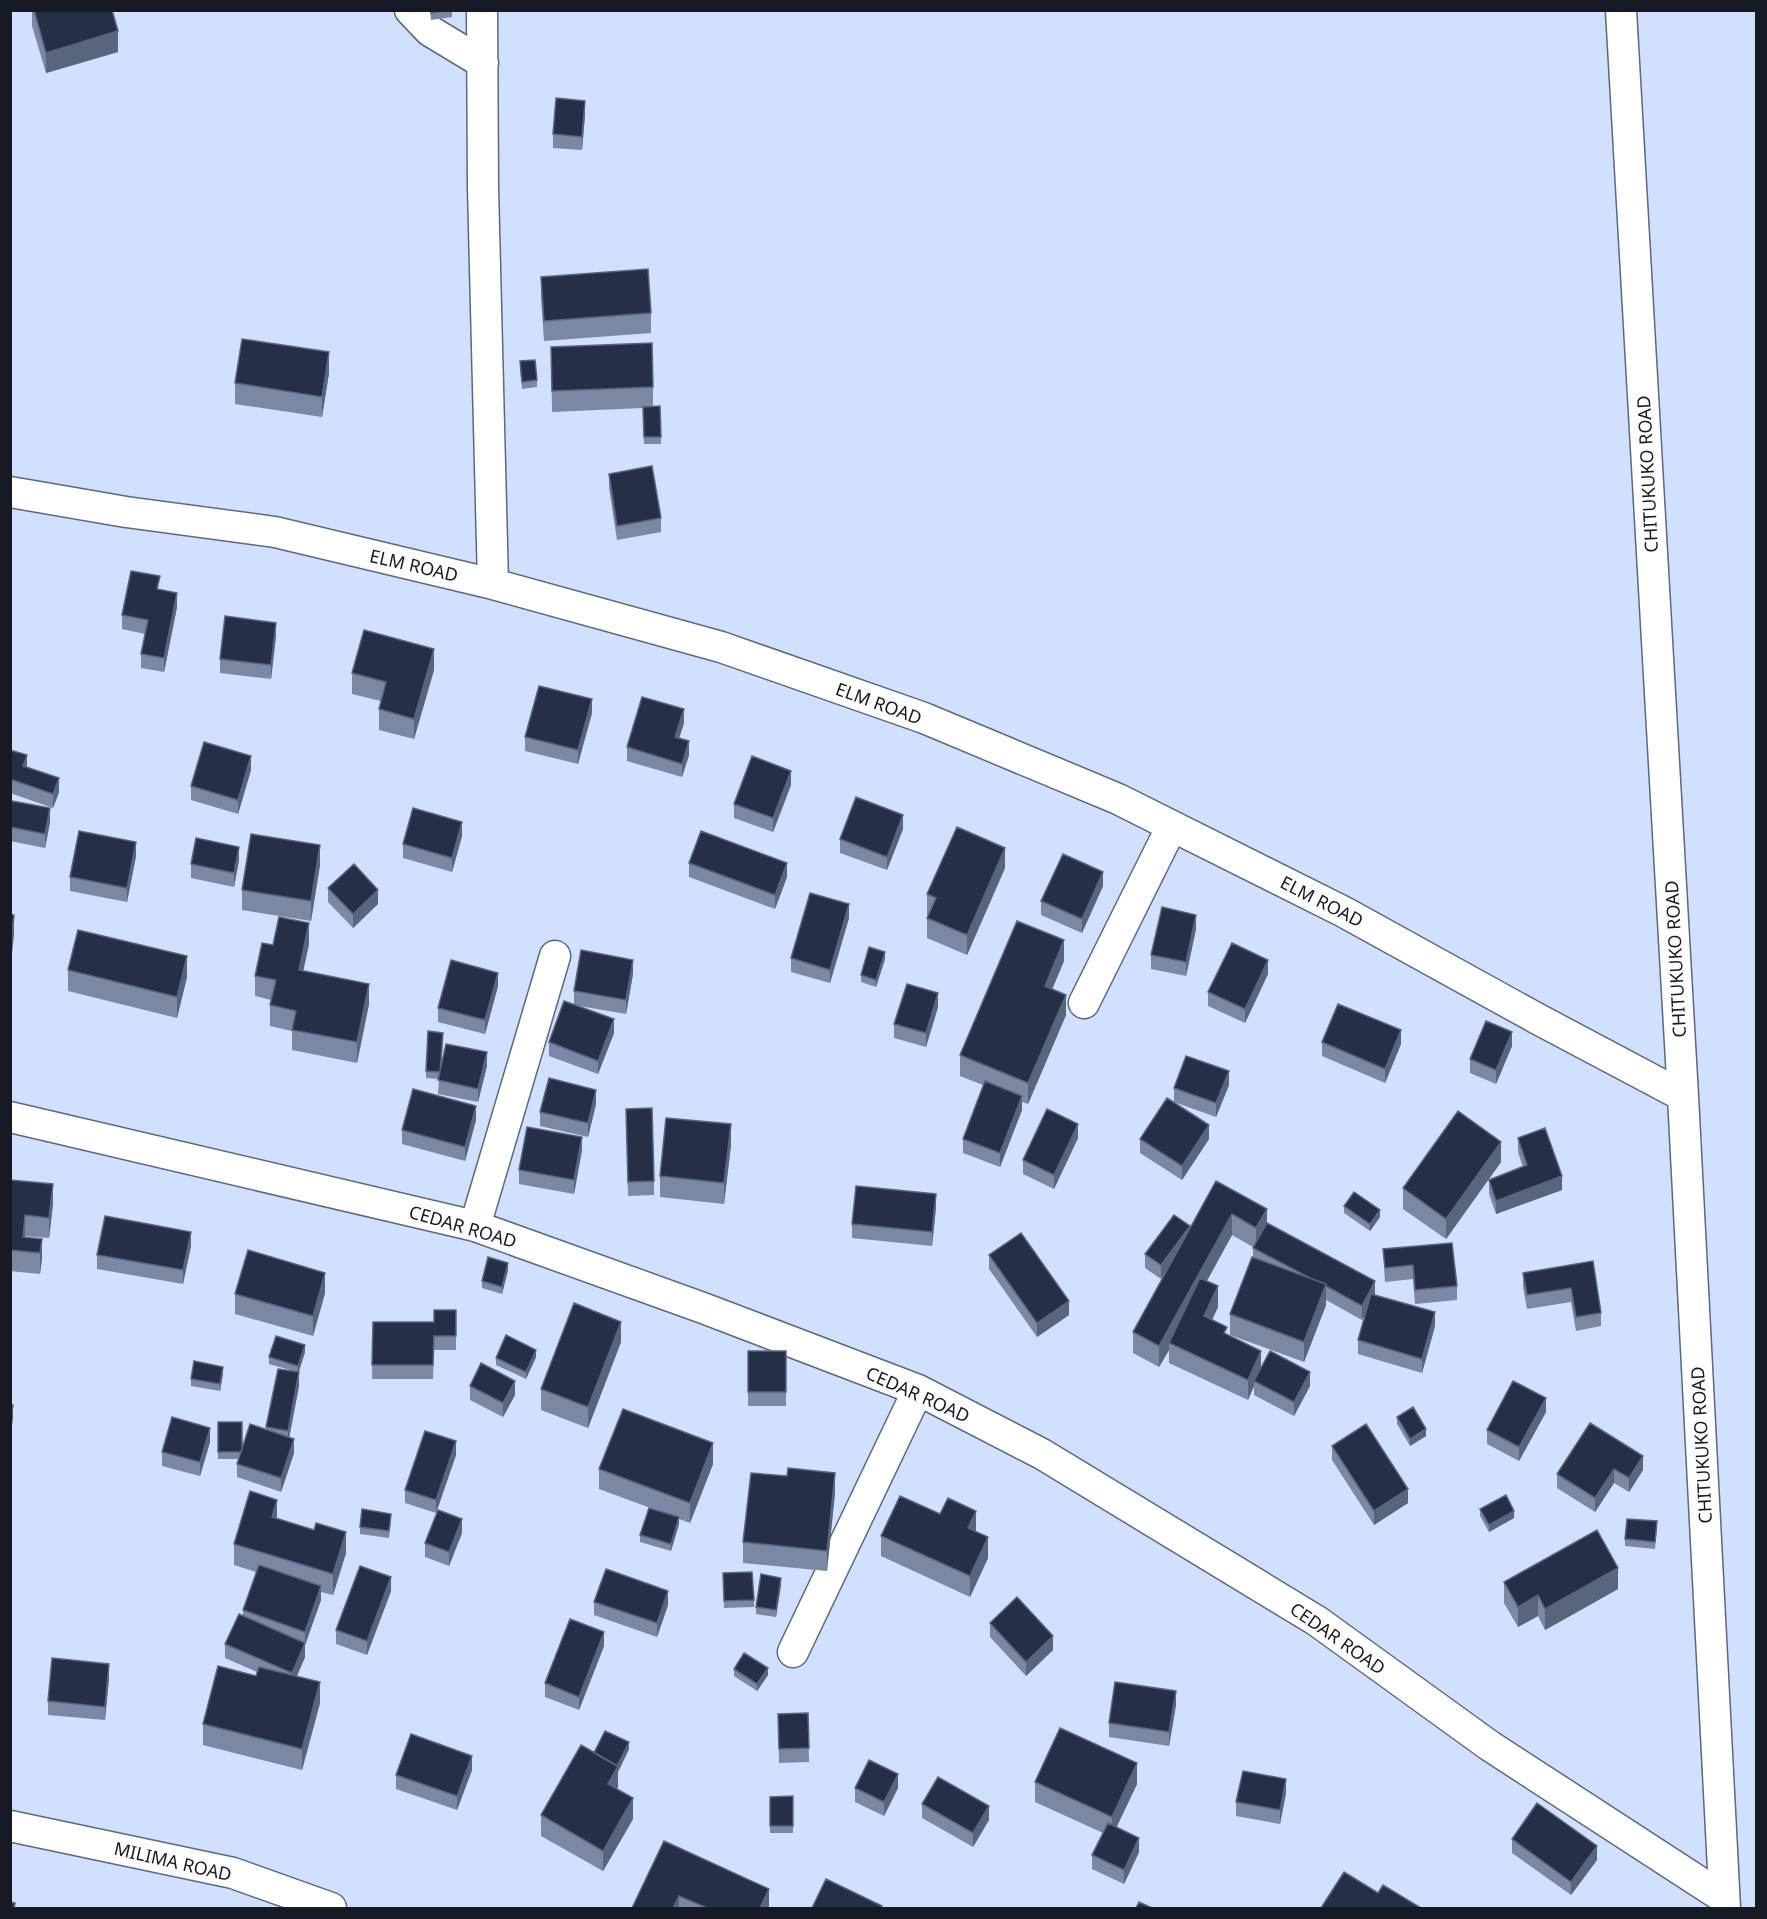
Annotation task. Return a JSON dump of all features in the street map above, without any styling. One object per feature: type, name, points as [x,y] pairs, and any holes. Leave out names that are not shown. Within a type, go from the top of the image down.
[{"type":"street","points":[[410,10],[430,31],[483,63]]},
{"type":"street","points":[[482,10],[483,188],[494,584]]},
{"type":"street","name":"CHITUKUKO ROAD","points":[[1621,10],[1683,1096],[1724,1903]]},
{"type":"street","name":"ELM ROAD","points":[[10,492],[126,512],[275,532],[494,584],[721,647],[912,714],[1118,799],[1344,912],[1683,1096]]},
{"type":"street","points":[[1084,1003],[1172,826]]},
{"type":"street","points":[[474,1226],[555,956]]},
{"type":"street","name":"CEDAR ROAD","points":[[10,1117],[474,1226],[703,1308],[918,1390],[1042,1454],[1317,1621],[1490,1746],[1724,1903]]},
{"type":"street","points":[[793,1652],[918,1390]]},
{"type":"street","name":"MILIMA ROAD","points":[[10,1826],[233,1874],[331,1908]]},
{"type":"building","points":[[34,10],[112,10],[118,31],[46,53]]},
{"type":"building","points":[[430,10],[446,10],[431,13]]},
{"type":"building","points":[[556,98],[585,101],[582,137],[553,134]]},
{"type":"building","points":[[648,269],[651,313],[544,321],[541,277]]},
{"type":"building","points":[[242,339],[329,352],[322,397],[235,383]]},
{"type":"building","points":[[652,343],[653,387],[552,391],[551,347]]},
{"type":"building","points":[[535,360],[537,380],[522,382],[520,361]]},
{"type":"building","points":[[660,406],[661,437],[644,437],[643,407]]},
{"type":"building","points":[[652,466],[661,518],[617,526],[609,474]]},
{"type":"building","points":[[131,571],[160,576],[157,589],[177,593],[164,658],[141,654],[148,620],[122,615]]},
{"type":"building","points":[[225,616],[276,623],[271,665],[220,659]]},
{"type":"building","points":[[364,630],[434,649],[414,719],[379,709],[386,682],[352,673]]},
{"type":"building","points":[[539,686],[592,699],[578,750],[525,737]]},
{"type":"building","points":[[642,697],[684,709],[675,737],[689,741],[682,764],[627,747]]},
{"type":"building","points":[[204,742],[251,756],[238,800],[191,786]]},
{"type":"building","points":[[10,750],[27,755],[23,766],[59,778],[53,794],[10,779]]},
{"type":"building","points":[[752,756],[791,771],[773,818],[734,804]]},
{"type":"building","points":[[856,797],[903,815],[887,857],[840,839]]},
{"type":"building","points":[[12,801],[50,808],[45,834],[10,827]]},
{"type":"building","points":[[413,808],[462,822],[452,858],[403,844]]},
{"type":"building","points":[[957,827],[1005,848],[967,935],[927,918],[936,898],[927,894]]},
{"type":"building","points":[[79,831],[136,842],[127,888],[70,877]]},
{"type":"building","points":[[701,831],[787,863],[775,895],[689,863]]},
{"type":"building","points":[[251,834],[320,845],[311,901],[242,890]]},
{"type":"building","points":[[196,838],[239,847],[234,873],[191,864]]},
{"type":"building","points":[[1063,854],[1103,872],[1082,919],[1041,901]]},
{"type":"building","points":[[354,864],[378,890],[353,914],[328,888]]},
{"type":"building","points":[[810,893],[849,904],[830,970],[791,958]]},
{"type":"building","points":[[1162,907],[1196,915],[1186,962],[1151,955]]},
{"type":"building","points":[[10,914],[14,915],[10,952]]},
{"type":"building","points":[[279,917],[309,923],[299,970],[369,984],[357,1042],[292,1030],[296,1011],[270,1005],[276,980],[255,976],[262,943],[273,945]]},
{"type":"building","points":[[1017,921],[1064,940],[1045,986],[1066,995],[1028,1083],[960,1055]]},
{"type":"building","points":[[78,930],[187,956],[177,997],[68,970]]},
{"type":"building","points":[[1232,943],[1268,960],[1245,1009],[1208,992]]},
{"type":"building","points":[[869,947],[885,952],[876,980],[861,975]]},
{"type":"building","points":[[581,950],[633,960],[626,1000],[574,991]]},
{"type":"building","points":[[451,960],[498,973],[485,1020],[438,1008]]},
{"type":"building","points":[[907,984],[938,993],[926,1033],[894,1024]]},
{"type":"building","points":[[564,1001],[614,1019],[598,1061],[549,1042]]},
{"type":"building","points":[[1338,1004],[1401,1030],[1385,1069],[1322,1042]]},
{"type":"building","points":[[1486,1021],[1512,1032],[1496,1070],[1470,1059]]},
{"type":"building","points":[[428,1031],[443,1033],[440,1072],[426,1071]]},
{"type":"building","points":[[446,1044],[487,1052],[478,1089],[438,1080]]},
{"type":"building","points":[[1186,1056],[1229,1071],[1216,1103],[1174,1088]]},
{"type":"building","points":[[549,1078],[596,1090],[588,1123],[540,1112]]},
{"type":"building","points":[[985,1081],[1022,1096],[1000,1153],[963,1139]]},
{"type":"building","points":[[413,1089],[476,1106],[465,1147],[402,1130]]},
{"type":"building","points":[[1167,1098],[1209,1125],[1182,1166],[1140,1139]]},
{"type":"building","points":[[652,1108],[654,1181],[628,1182],[626,1109]]},
{"type":"building","points":[[1047,1109],[1078,1124],[1054,1175],[1023,1160]]},
{"type":"building","points":[[1458,1111],[1501,1142],[1446,1219],[1403,1188]]},
{"type":"building","points":[[666,1118],[731,1124],[724,1183],[660,1176]]},
{"type":"building","points":[[527,1127],[582,1137],[574,1180],[519,1170]]},
{"type":"building","points":[[1545,1128],[1562,1176],[1496,1201],[1489,1180],[1527,1165],[1518,1138]]},
{"type":"building","points":[[10,1180],[53,1184],[49,1218],[25,1215],[23,1237],[42,1239],[40,1253],[10,1250]]},
{"type":"building","points":[[1216,1181],[1267,1209],[1256,1228],[1232,1214],[1159,1346],[1133,1332]]},
{"type":"building","points":[[856,1186],[936,1194],[932,1232],[852,1224]]},
{"type":"building","points":[[1354,1192],[1380,1210],[1370,1224],[1344,1206]]},
{"type":"building","points":[[1174,1215],[1190,1226],[1161,1265],[1145,1254]]},
{"type":"building","points":[[105,1216],[191,1232],[183,1270],[97,1255]]},
{"type":"building","points":[[1267,1223],[1375,1281],[1362,1306],[1326,1284],[1253,1248]]},
{"type":"building","points":[[1021,1233],[1069,1301],[1037,1323],[989,1255]]},
{"type":"building","points":[[1452,1243],[1457,1286],[1415,1290],[1413,1265],[1385,1268],[1383,1249]]},
{"type":"building","points":[[248,1250],[325,1273],[313,1316],[235,1294]]},
{"type":"building","points":[[488,1257],[508,1263],[502,1287],[482,1281]]},
{"type":"building","points":[[1252,1257],[1326,1284],[1304,1342],[1230,1314]]},
{"type":"building","points":[[1593,1261],[1601,1313],[1576,1317],[1571,1288],[1527,1295],[1523,1273]]},
{"type":"building","points":[[1200,1278],[1218,1286],[1204,1316],[1227,1327],[1224,1333],[1261,1351],[1248,1380],[1169,1343]]},
{"type":"building","points":[[1371,1294],[1435,1312],[1422,1359],[1358,1340]]},
{"type":"building","points":[[574,1303],[621,1322],[588,1407],[541,1389]]},
{"type":"building","points":[[434,1310],[456,1310],[456,1336],[434,1336],[433,1365],[372,1365],[373,1322],[434,1322]]},
{"type":"building","points":[[506,1335],[536,1350],[526,1372],[496,1358]]},
{"type":"building","points":[[276,1336],[305,1345],[298,1366],[269,1357]]},
{"type":"building","points":[[748,1351],[786,1351],[786,1392],[748,1392]]},
{"type":"building","points":[[1270,1351],[1310,1372],[1294,1402],[1254,1381]]},
{"type":"building","points":[[194,1361],[223,1367],[220,1384],[191,1379]]},
{"type":"building","points":[[481,1363],[515,1381],[503,1403],[470,1386]]},
{"type":"building","points":[[278,1369],[299,1372],[288,1431],[266,1427]]},
{"type":"building","points":[[1513,1381],[1546,1398],[1519,1447],[1487,1430]]},
{"type":"building","points":[[10,1405],[13,1405],[10,1423]]},
{"type":"building","points":[[1413,1407],[1426,1429],[1410,1439],[1397,1417]]},
{"type":"building","points":[[623,1409],[713,1443],[690,1503],[599,1469]]},
{"type":"building","points":[[172,1417],[210,1428],[200,1462],[162,1452]]},
{"type":"building","points":[[218,1422],[242,1422],[241,1452],[218,1452]]},
{"type":"building","points":[[1590,1423],[1643,1456],[1629,1478],[1614,1469],[1595,1498],[1557,1474]]},
{"type":"building","points":[[250,1424],[294,1439],[281,1478],[237,1464]]},
{"type":"building","points":[[1366,1424],[1408,1489],[1374,1511],[1332,1446]]},
{"type":"building","points":[[425,1431],[456,1441],[436,1500],[405,1490]]},
{"type":"building","points":[[788,1468],[835,1473],[827,1551],[743,1542],[751,1473],[787,1476]]},
{"type":"building","points":[[250,1491],[277,1500],[272,1517],[314,1530],[316,1523],[346,1532],[333,1574],[234,1544]]},
{"type":"building","points":[[1506,1495],[1514,1511],[1489,1525],[1480,1509]]},
{"type":"building","points":[[900,1496],[940,1514],[948,1498],[976,1511],[968,1528],[988,1537],[970,1576],[881,1536]]},
{"type":"building","points":[[649,1508],[679,1517],[671,1544],[640,1535]]},
{"type":"building","points":[[362,1509],[391,1514],[389,1531],[360,1527]]},
{"type":"building","points":[[438,1510],[462,1519],[449,1552],[425,1543]]},
{"type":"building","points":[[1627,1519],[1657,1521],[1655,1542],[1625,1539]]},
{"type":"building","points":[[1597,1530],[1618,1568],[1545,1609],[1538,1595],[1518,1607],[1504,1582]]},
{"type":"building","points":[[259,1565],[321,1586],[305,1632],[243,1610]]},
{"type":"building","points":[[360,1566],[391,1577],[367,1641],[336,1630]]},
{"type":"building","points":[[606,1569],[668,1591],[657,1623],[594,1602]]},
{"type":"building","points":[[752,1572],[754,1600],[724,1601],[723,1573]]},
{"type":"building","points":[[761,1574],[781,1578],[776,1610],[756,1607]]},
{"type":"building","points":[[1017,1597],[1053,1636],[1026,1662],[990,1623]]},
{"type":"building","points":[[239,1614],[305,1643],[292,1673],[225,1644]]},
{"type":"building","points":[[570,1619],[604,1632],[579,1697],[545,1683]]},
{"type":"building","points":[[744,1653],[768,1668],[757,1684],[734,1669]]},
{"type":"building","points":[[52,1658],[109,1664],[105,1707],[48,1701]]},
{"type":"building","points":[[218,1666],[256,1676],[259,1667],[320,1682],[302,1749],[203,1724]]},
{"type":"building","points":[[1115,1682],[1176,1691],[1169,1732],[1109,1723]]},
{"type":"building","points":[[808,1713],[809,1748],[779,1749],[778,1714]]},
{"type":"building","points":[[1060,1728],[1137,1763],[1112,1817],[1035,1782]]},
{"type":"building","points":[[605,1731],[629,1742],[617,1766],[594,1753]]},
{"type":"building","points":[[411,1734],[472,1756],[457,1796],[396,1775]]},
{"type":"building","points":[[581,1745],[618,1766],[608,1784],[633,1798],[603,1851],[541,1815]]},
{"type":"building","points":[[869,1760],[898,1774],[884,1802],[855,1788]]},
{"type":"building","points":[[1243,1771],[1286,1779],[1280,1810],[1236,1802]]},
{"type":"building","points":[[938,1777],[989,1806],[973,1833],[922,1804]]},
{"type":"building","points":[[793,1796],[793,1826],[770,1826],[770,1797]]},
{"type":"building","points":[[1537,1803],[1597,1846],[1571,1882],[1512,1839]]},
{"type":"building","points":[[1108,1823],[1139,1838],[1124,1870],[1092,1855]]},
{"type":"building","points":[[664,1841],[769,1889],[760,1908],[707,1908],[679,1896],[673,1908],[632,1908]]},
{"type":"building","points":[[1344,1872],[1378,1893],[1383,1885],[1421,1908],[1321,1908]]},
{"type":"building","points":[[826,1879],[882,1906],[880,1908],[812,1908]]},
{"type":"building","points":[[10,1902],[15,1903],[14,1908],[10,1908]]},
{"type":"building","points":[[1139,1902],[1152,1908],[1136,1908]]}]
